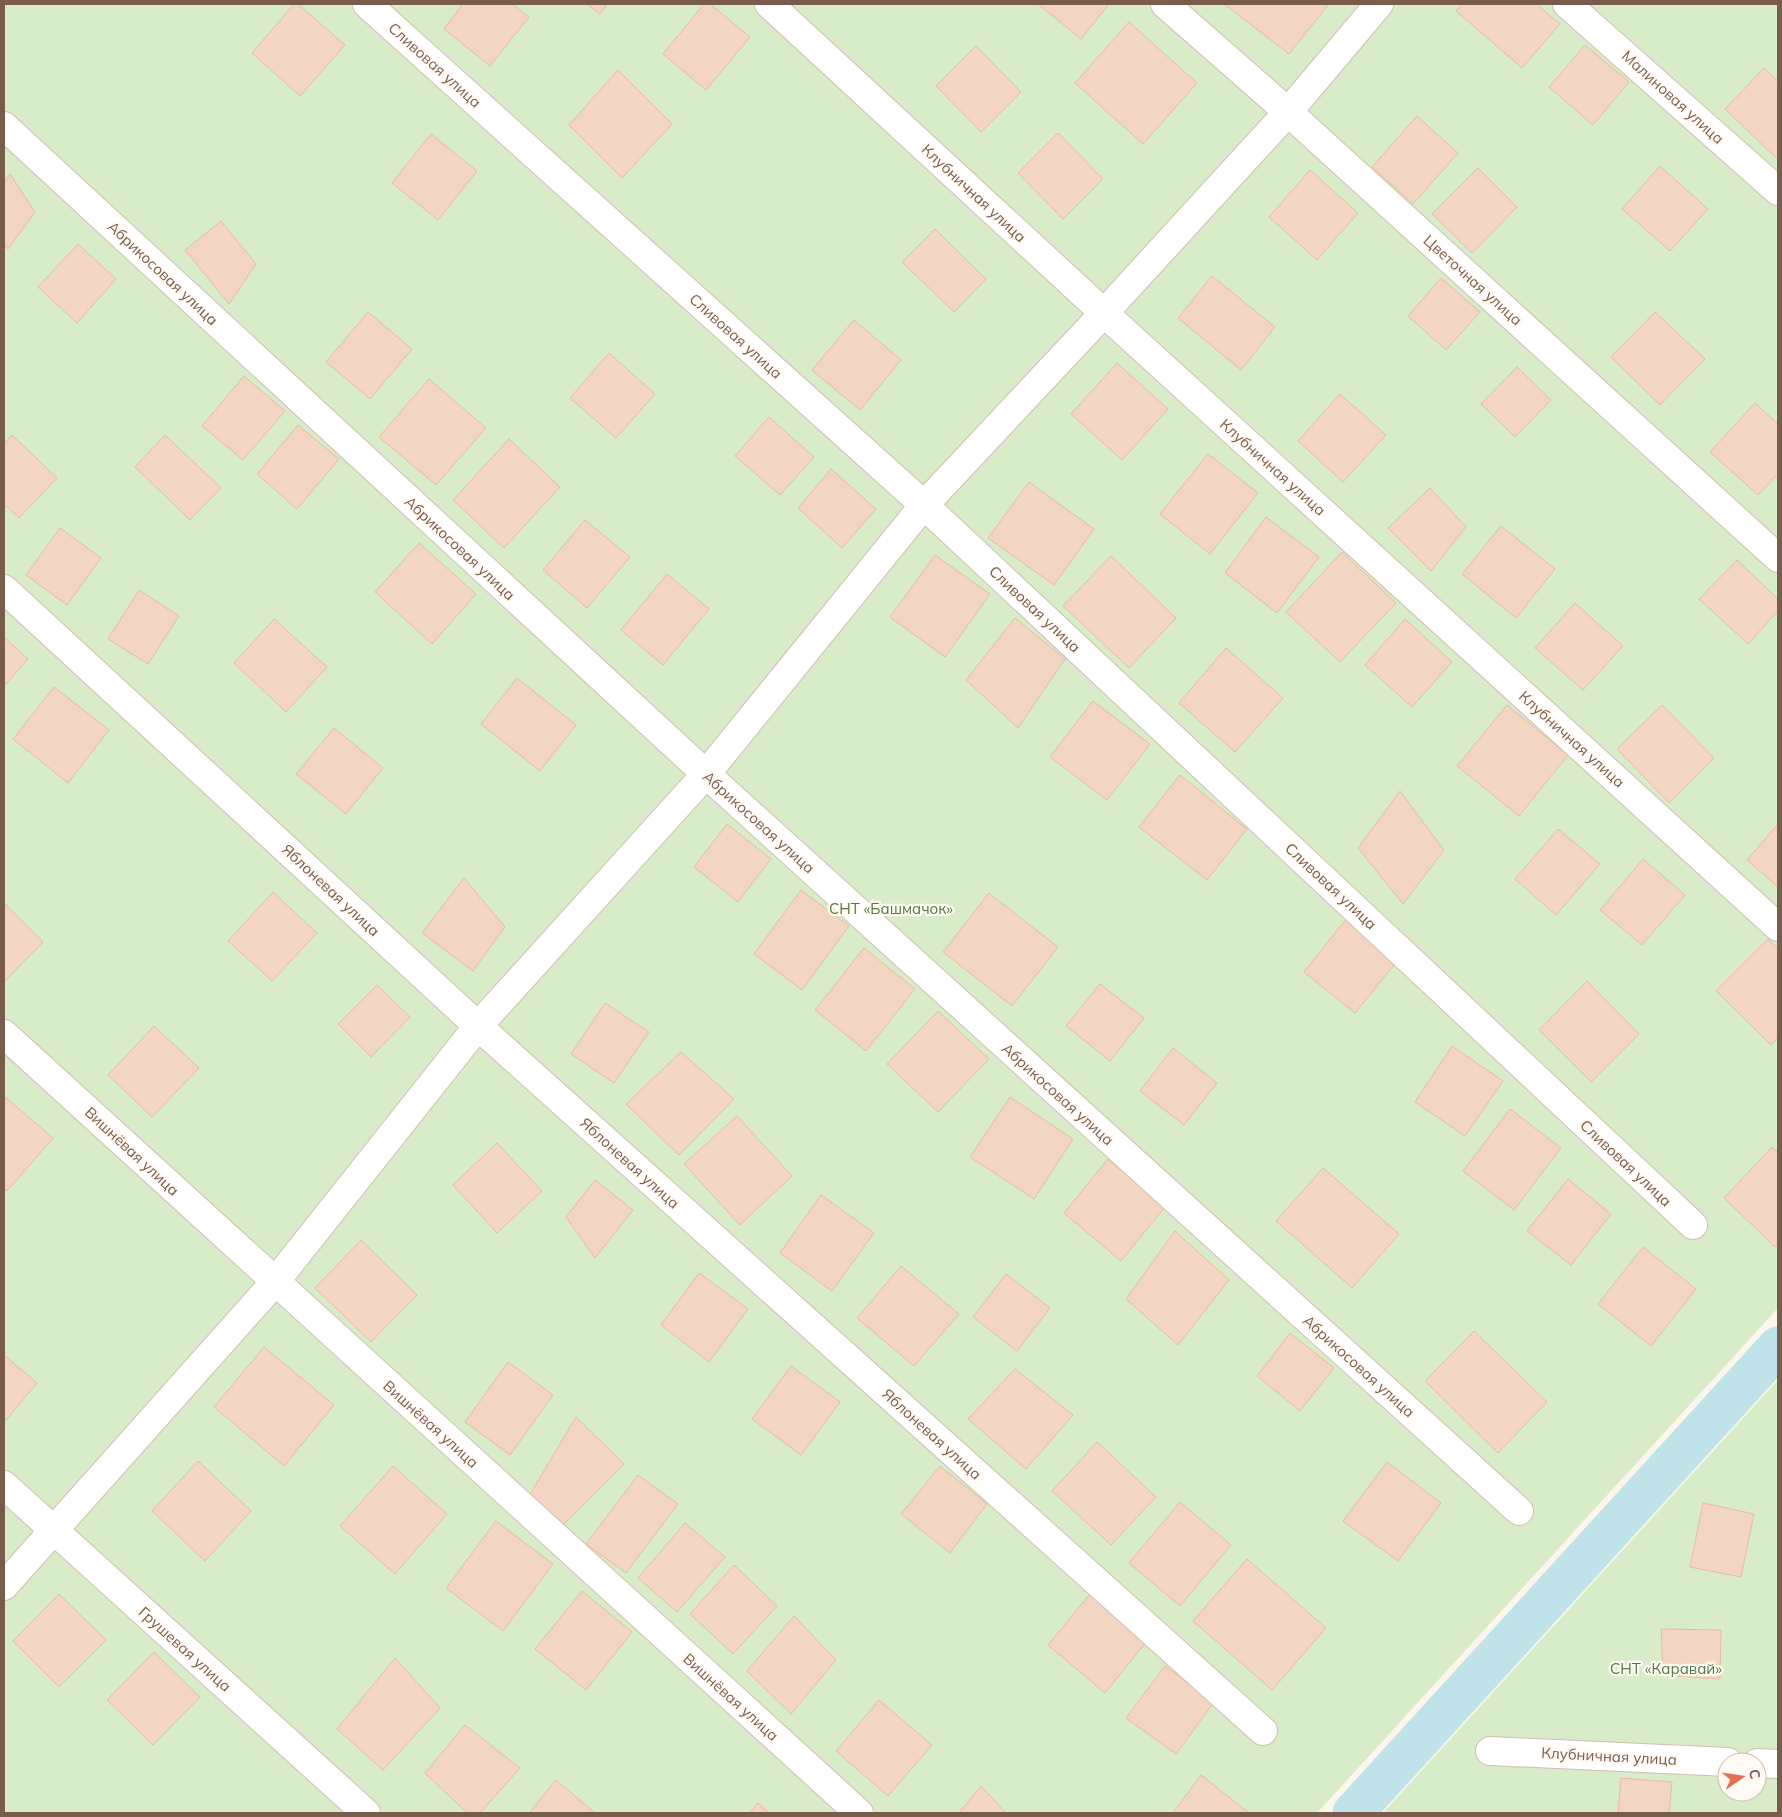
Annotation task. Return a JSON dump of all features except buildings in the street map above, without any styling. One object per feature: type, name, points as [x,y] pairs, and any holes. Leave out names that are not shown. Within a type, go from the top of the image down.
[{"type":"street","name":"Сливовая улица","points":[[367,4],[924,505],[1693,1225]]},
{"type":"street","name":"Клубничная улица","points":[[769,4],[1104,313],[1778,927]]},
{"type":"street","name":"Цветочная улица","points":[[1165,4],[1288,112],[1778,558]]},
{"type":"street","points":[[4,1586],[275,1282],[478,1026],[706,774],[924,505],[1104,313],[1288,112],[1379,4]]},
{"type":"street","name":"Малиновая улица","points":[[1567,4],[1778,191]]},
{"type":"street","name":"Абрикосовая улица","points":[[4,126],[706,774],[1519,1511]]},
{"type":"street","name":"Яблоневая улица","points":[[4,589],[478,1026],[1262,1731]]},
{"type":"street","name":"Вишнёвая улица","points":[[4,1034],[859,1813]]},
{"type":"street","name":"Грушевая улица","points":[[4,1485],[366,1813]]},
{"type":"street","name":"Клубничная улица","points":[[1490,1751],[1717,1761]]},
{"type":"green space","name":"СНТ «Башмачок»","points":[[4,4],[1778,4],[1778,1308],[1317,1813],[4,1813]]},
{"type":"green space","name":"СНТ «Каравай»","points":[[1778,1380],[1778,1813],[1383,1813]]},
{"type":"waterway","points":[[1353,1813],[1778,1347]]}]
